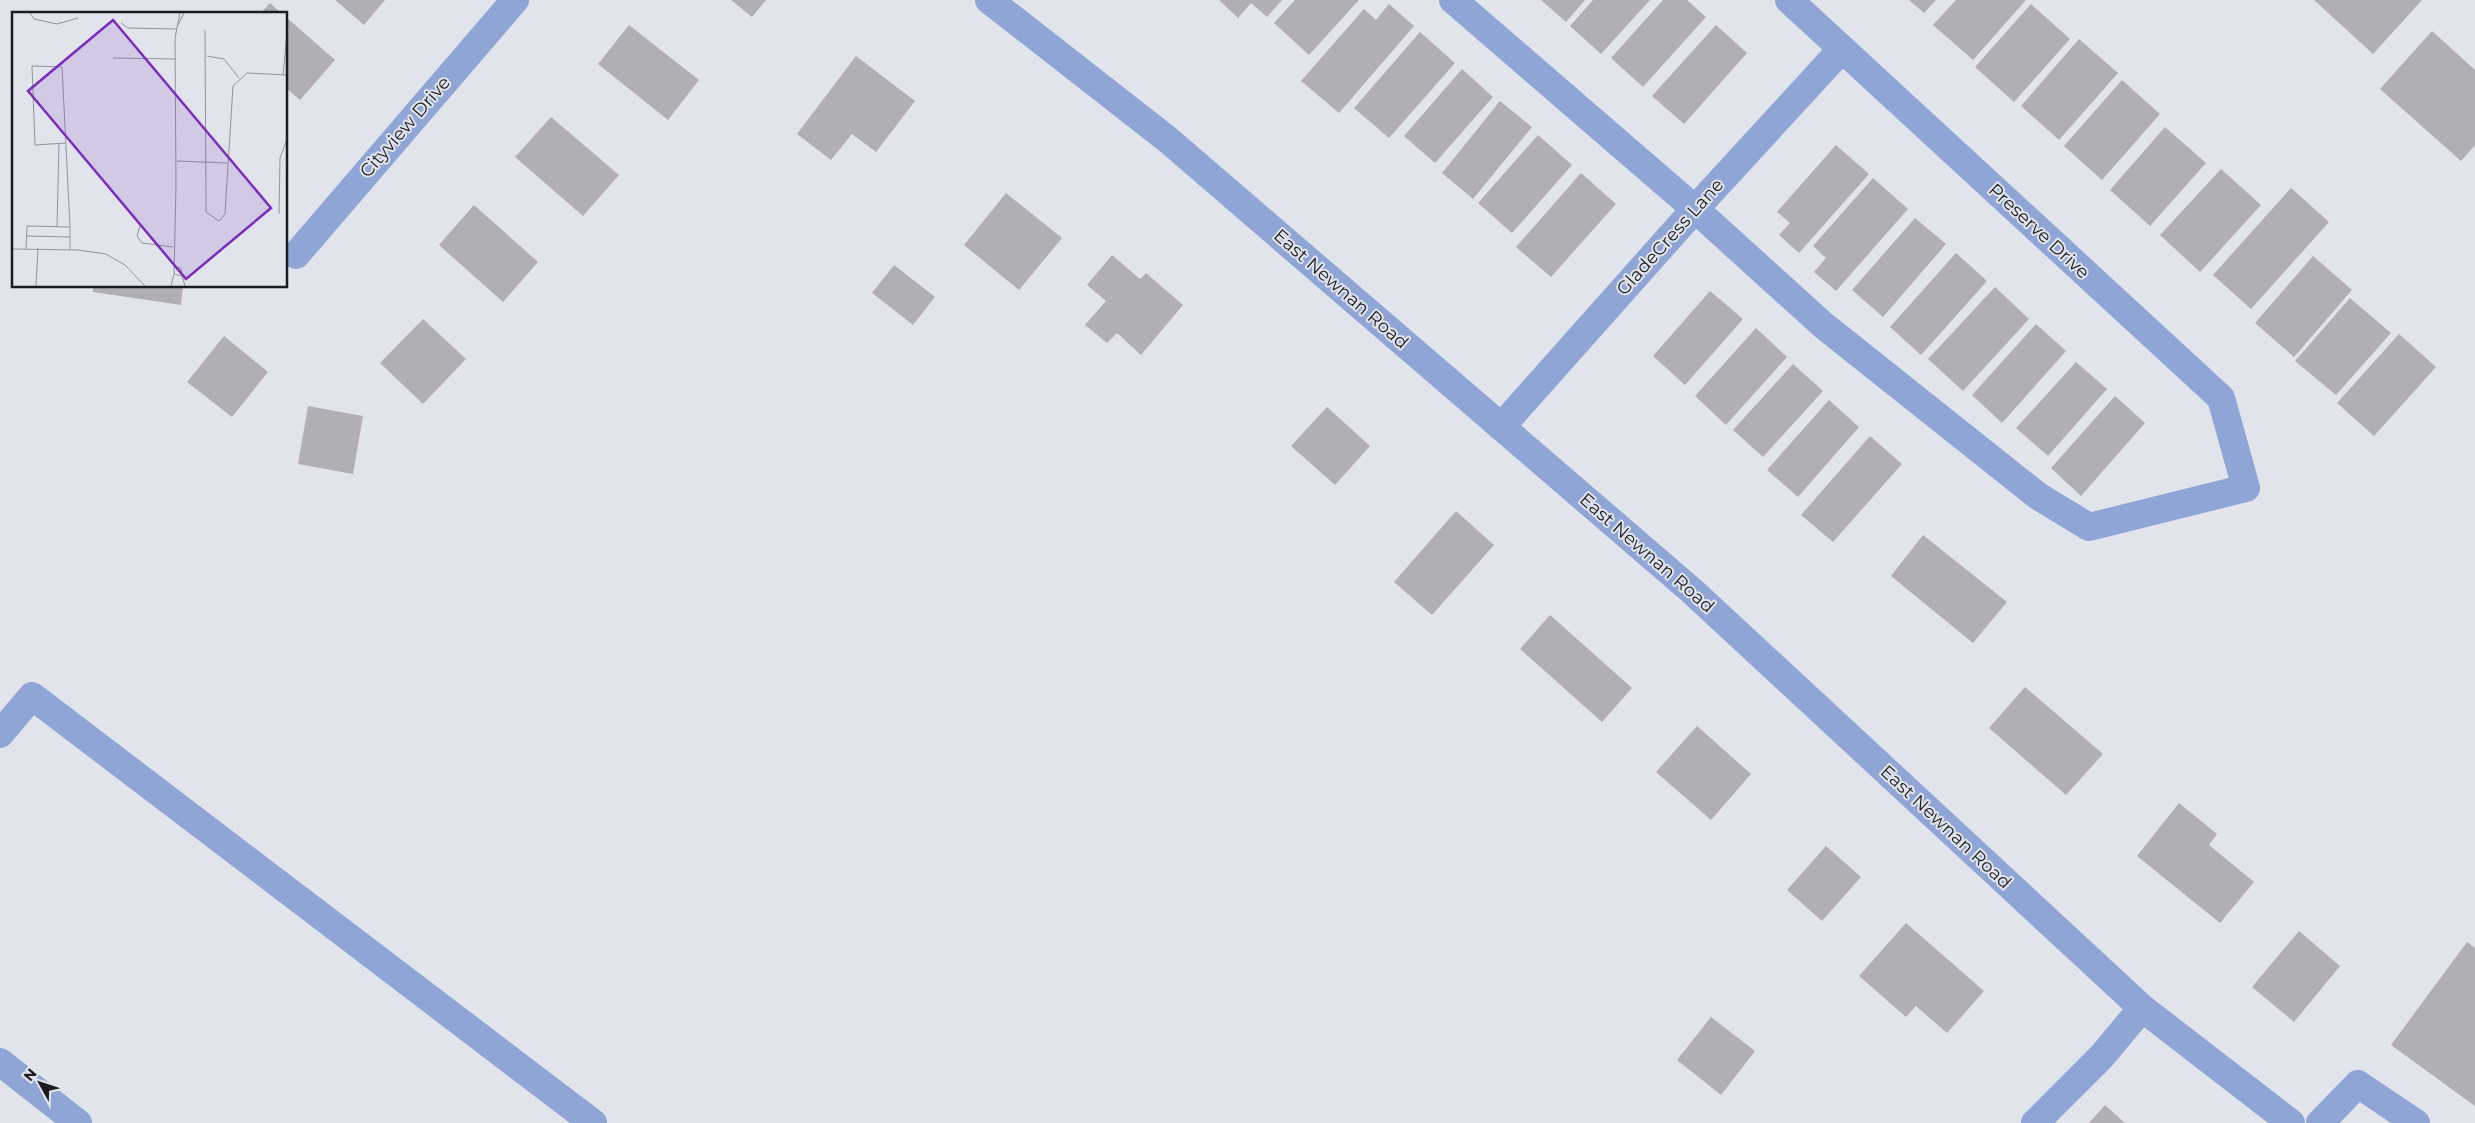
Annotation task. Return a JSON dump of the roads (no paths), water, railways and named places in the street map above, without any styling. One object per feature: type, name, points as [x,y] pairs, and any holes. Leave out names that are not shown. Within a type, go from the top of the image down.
[{"type":"street","name":"Cityview Drive","points":[[296,255],[515,0]]},
{"type":"street","name":"East Newnan Road","points":[[989,0],[1166,139],[1501,426],[1692,591],[2142,1008],[2291,1123]]},
{"type":"street","points":[[1453,0],[1694,209]]},
{"type":"street","name":"Preserve Drive","points":[[1694,209],[1823,325],[2038,496],[2090,527],[2246,488],[2221,398],[1789,0]]},
{"type":"street","name":"GladeCress Lane","points":[[1501,426],[1694,209],[1842,49]]},
{"type":"street","points":[[0,734],[32,696],[593,1123]]},
{"type":"street","points":[[2036,1123],[2082,1077],[2142,1008]]},
{"type":"street","points":[[0,1062],[78,1123]]},
{"type":"street","points":[[2320,1123],[2358,1084],[2416,1123]]}]
